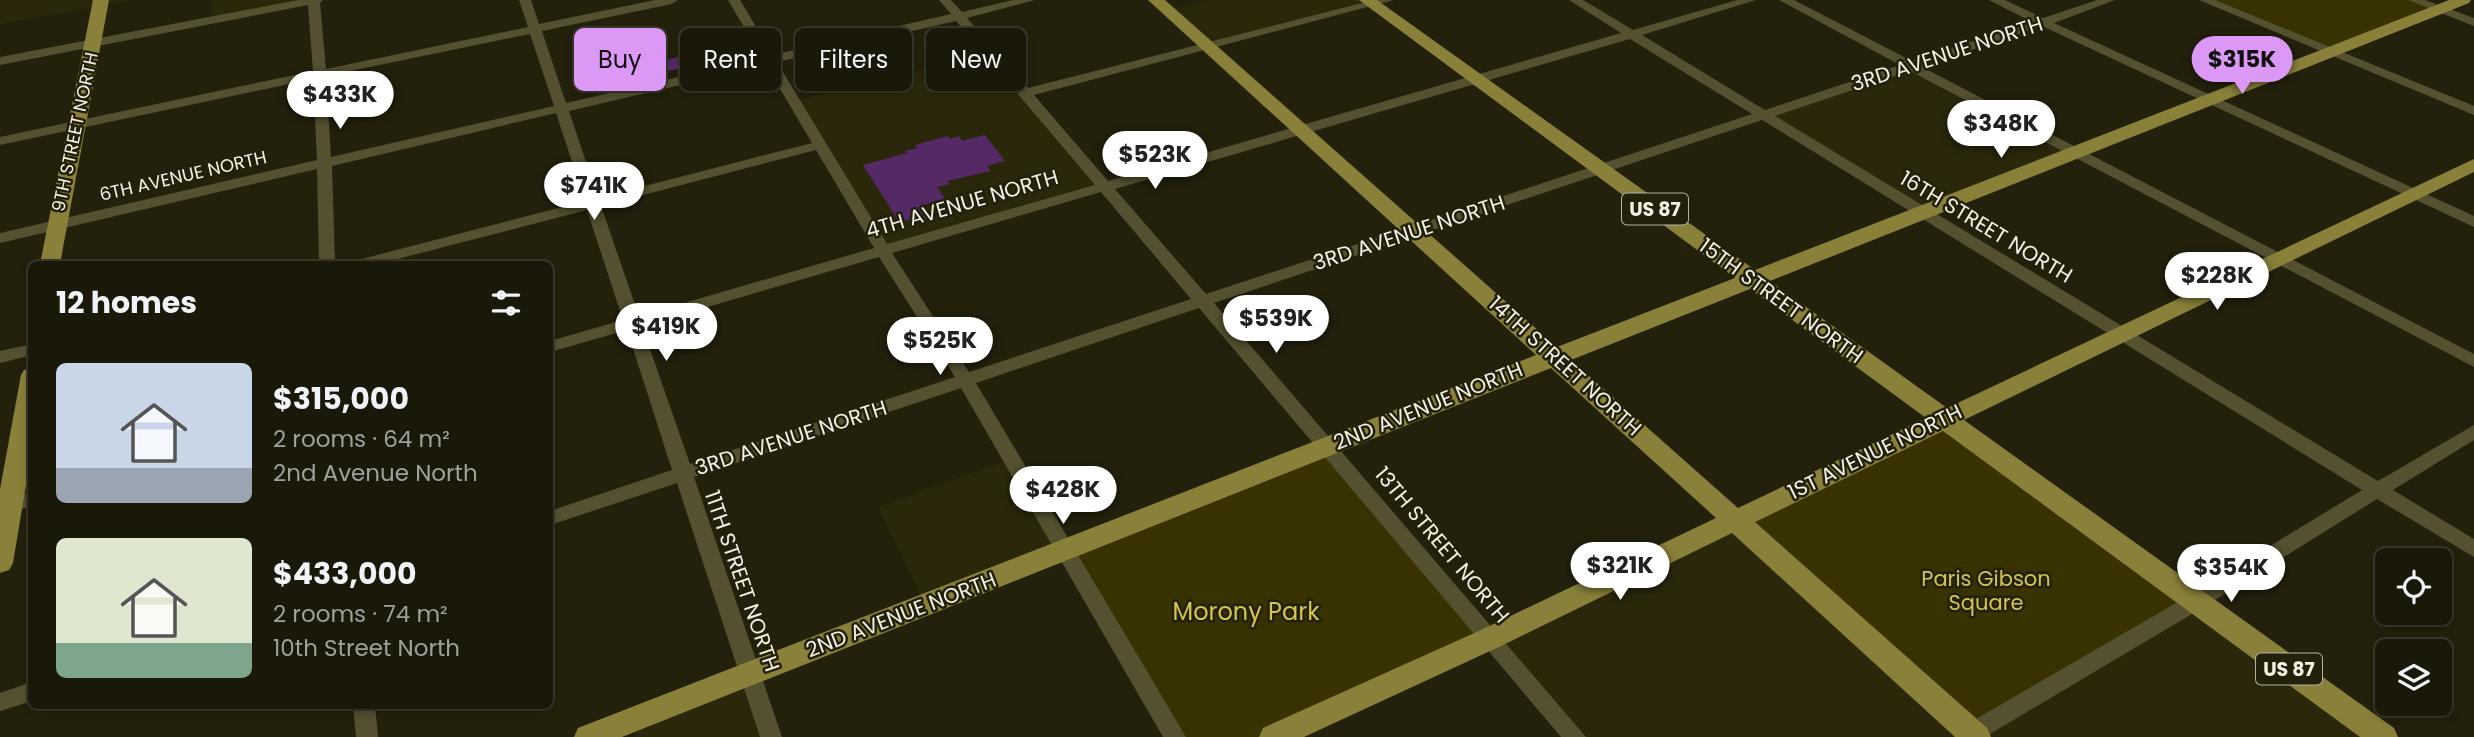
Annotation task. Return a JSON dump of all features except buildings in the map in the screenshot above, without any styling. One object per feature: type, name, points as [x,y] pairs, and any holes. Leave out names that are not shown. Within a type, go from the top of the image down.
[{"type":"main road","name":"9TH STREET NORTH","points":[[50,261],[101,0]]},
{"type":"main road","name":"14TH STREET NORTH","points":[[1156,0],[1416,231],[1971,736]]},
{"type":"main road","name":"2ND AVENUE NORTH","points":[[589,737],[2463,0]]},
{"type":"main road","name":"15TH STREET NORTH","points":[[1376,1],[1475,79],[2195,602]]},
{"type":"main road","name":"1ST AVENUE NORTH","points":[[1274,737],[1491,638],[1942,419],[2474,166]]},
{"type":"main road","points":[[0,563],[14,504],[28,404]]},
{"type":"main road","name":"US 87","points":[[2195,602],[2383,737]]},
{"type":"street","points":[[0,61],[315,0],[327,261]]},
{"type":"street","name":"11TH STREET NORTH","points":[[525,0],[771,737]]},
{"type":"street","points":[[0,141],[672,0]]},
{"type":"street","points":[[734,0],[750,28]]},
{"type":"street","name":"13TH STREET NORTH","points":[[945,0],[1104,187],[1205,300],[1575,737]]},
{"type":"street","name":"6TH AVENUE NORTH","points":[[781,57],[1029,0]]},
{"type":"street","name":"16TH STREET NORTH","points":[[1575,0],[2474,548]]},
{"type":"street","name":"4TH AVENUE NORTH","points":[[553,346],[1750,0]]},
{"type":"street","points":[[1785,0],[2474,361]]},
{"type":"street","points":[[1995,0],[2474,222]]},
{"type":"street","name":"3RD AVENUE NORTH","points":[[553,517],[2109,0]]},
{"type":"street","points":[[2205,0],[2474,111]]},
{"type":"street","points":[[2414,0],[2474,22]]},
{"type":"street","points":[[1025,93],[1376,1]]},
{"type":"street","points":[[781,80],[883,251],[966,381],[1063,551],[1175,737]]},
{"type":"street","name":"6TH AVENUE NORTH","points":[[0,238],[680,81]]},
{"type":"street","points":[[372,261],[819,145]]},
{"type":"street","points":[[0,357],[28,350]]},
{"type":"street","points":[[1971,736],[2474,431]]},
{"type":"street","points":[[0,702],[28,692]]},
{"type":"street","points":[[364,709],[367,737]]},
{"type":"shaded area","points":[[0,0],[131,0],[0,24]]},
{"type":"shaded area","points":[[212,0],[317,0],[212,20]]},
{"type":"shaded area","points":[[1211,0],[1367,0],[1372,4],[1207,46],[1168,10]]},
{"type":"shaded area","points":[[1910,66],[2074,153],[1921,212],[1763,115]]},
{"type":"shaded area","points":[[926,69],[926,91],[1022,91],[1104,187],[883,251],[792,101],[833,91],[912,91],[912,72]]},
{"type":"shaded area","points":[[1010,459],[1063,551],[925,605],[878,507]]},
{"type":"shaded area","points":[[1735,520],[2195,602],[2383,737],[1575,737],[1491,638]]},
{"type":"shaded area","points":[[750,674],[771,737],[636,737],[631,720]]},
{"type":"green space","points":[[2205,0],[2414,0],[2439,9],[2330,52]]},
{"type":"green space","name":"Paris Gibson Square","points":[[1942,419],[2195,602],[1972,733],[1735,520]]},
{"type":"green space","name":"Morony Park","points":[[1328,446],[1491,638],[1274,737],[1174,737],[1063,551]]}]
